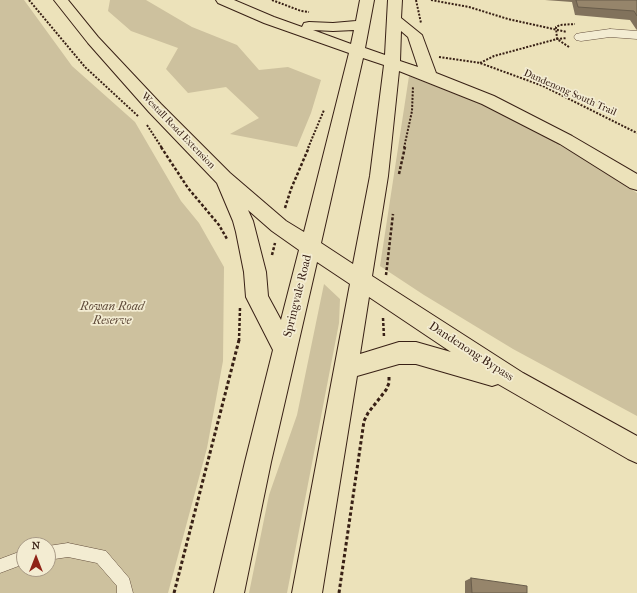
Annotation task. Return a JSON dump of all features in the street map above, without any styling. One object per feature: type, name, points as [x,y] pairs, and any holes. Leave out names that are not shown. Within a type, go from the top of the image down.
[{"type":"highway","name":"Westall Road Extension","points":[[61,0],[122,73],[223,178],[279,226],[310,245]]},
{"type":"highway","points":[[223,0],[288,26],[392,62],[488,100],[546,128],[637,183]]},
{"type":"highway","name":"Springvale Road","points":[[229,593],[258,462],[357,49],[367,0]]},
{"type":"highway","points":[[307,593],[379,176],[392,62],[396,0]]},
{"type":"highway","points":[[395,20],[415,35],[429,76]]},
{"type":"highway","points":[[288,26],[333,27],[362,25]]},
{"type":"highway","points":[[223,178],[243,221],[252,257],[257,297],[285,349]]},
{"type":"highway","name":"Dandenong Bypass","points":[[310,245],[514,381],[637,450]]},
{"type":"highway","points":[[345,369],[385,356],[399,353],[416,353],[514,381]]},
{"type":"street","points":[[581,36],[610,33],[637,35]]},
{"type":"lane","points":[[56,552],[68,550],[102,556],[124,583],[125,593]]},
{"type":"lane","points":[[0,566],[16,560]]},
{"type":"path","points":[[29,0],[85,67],[140,117]]},
{"type":"path","points":[[431,0],[486,11],[530,25],[552,28],[581,36]]},
{"type":"path","points":[[480,63],[494,56],[557,39],[581,36]]},
{"type":"path","name":"Dandenong South Trail","points":[[422,57],[442,57],[480,63],[542,86],[637,133]]},
{"type":"path","points":[[397,181],[412,111],[413,84]]},
{"type":"path","points":[[252,257],[272,255],[291,188],[326,105]]},
{"type":"path","points":[[145,122],[188,188],[219,225],[226,236],[228,243]]},
{"type":"path","points":[[386,266],[393,212]]},
{"type":"path","points":[[174,593],[239,345],[241,303]]},
{"type":"path","points":[[339,593],[364,421],[368,413],[386,390],[389,383],[389,371],[385,356]]},
{"type":"green space","name":"Rowan Road Reserve","points":[[0,0],[24,0],[72,66],[135,122],[181,201],[199,223],[224,267],[223,361],[207,448],[168,593],[0,593]]},
{"type":"green space","points":[[110,0],[146,0],[192,27],[237,45],[259,70],[288,67],[321,80],[311,113],[297,147],[230,134],[259,118],[226,87],[188,93],[166,69],[178,48],[131,31],[108,11]]},
{"type":"green space","points":[[409,76],[478,103],[532,129],[598,167],[637,193],[637,416],[513,349],[424,295],[380,266]]},
{"type":"green space","points":[[324,284],[340,299],[339,323],[287,593],[249,593],[269,495],[297,415]]},
{"type":"building","points":[[576,0],[637,0],[637,16],[634,11],[578,7]]},
{"type":"building","points":[[471,578],[527,586],[527,593],[472,593]]}]
